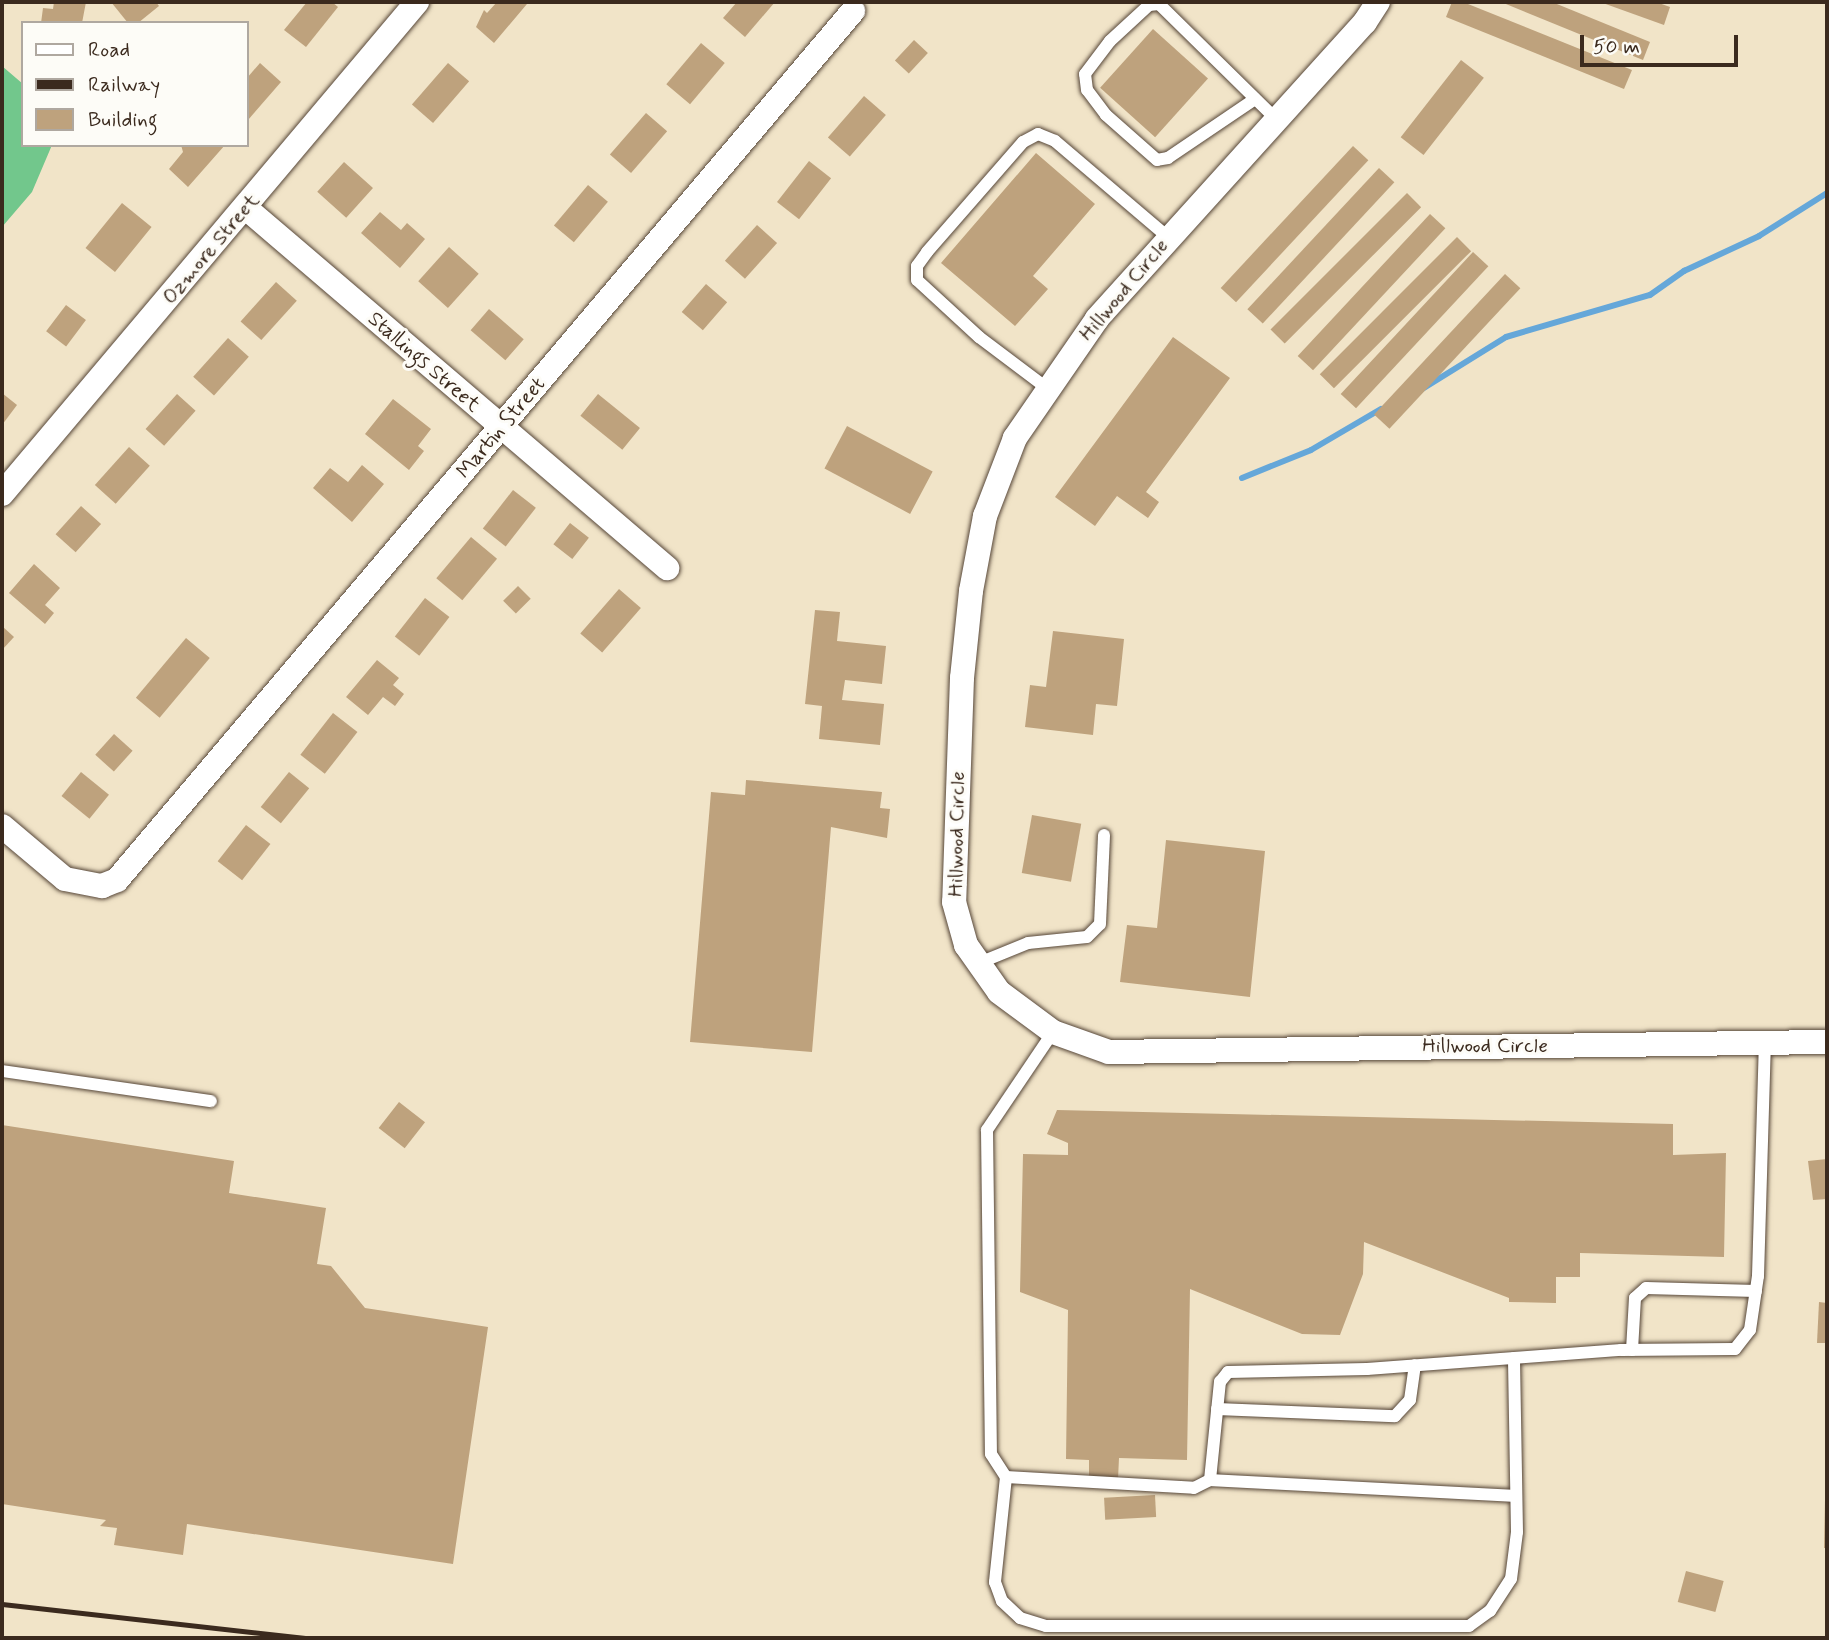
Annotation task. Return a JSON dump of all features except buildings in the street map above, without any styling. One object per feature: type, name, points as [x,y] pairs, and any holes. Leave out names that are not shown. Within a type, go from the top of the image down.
[{"type":"street","name":"Ozmore Street","points":[[2,494],[247,209],[417,2]]},
{"type":"street","name":"Hillwood Circle","points":[[1378,2],[1365,22],[1097,319],[1015,438],[990,503],[971,591],[957,774],[954,902],[966,945],[999,992],[1053,1032],[1109,1052],[1827,1042]]},
{"type":"street","name":"Martin Street","points":[[2,826],[65,879],[102,886],[117,880],[853,11]]},
{"type":"street","name":"Stallings Street","points":[[247,209],[500,429],[667,568]]},
{"type":"lane","points":[[1255,99],[1168,158],[1157,160],[1106,115],[1087,90],[1085,74],[1110,41],[1149,5],[1159,4],[1276,119]]},
{"type":"lane","points":[[1048,389],[979,337],[917,280],[917,266],[927,252],[1023,142],[1038,134],[1055,141],[1169,238]]},
{"type":"lane","points":[[979,963],[1028,943],[1087,936],[1100,924],[1104,835]]},
{"type":"lane","points":[[1053,1032],[987,1130],[991,1454],[1006,1477],[995,1582],[1002,1601],[1020,1618],[1046,1626],[1469,1626],[1490,1611],[1511,1579],[1516,1496],[1514,1358]]},
{"type":"lane","points":[[1210,1480],[1220,1382],[1228,1372],[1415,1365],[1632,1350],[1735,1349],[1750,1331],[1756,1291],[1765,1044]]},
{"type":"lane","points":[[2,1071],[211,1101]]},
{"type":"lane","points":[[1632,1350],[1635,1298],[1646,1288],[1756,1291]]},
{"type":"lane","points":[[1217,1409],[1395,1416],[1410,1400],[1415,1365]]},
{"type":"lane","points":[[1006,1477],[1194,1488],[1210,1480],[1516,1496]]},
{"type":"green space","points":[[2,66],[21,82],[21,147],[51,147],[32,192],[2,227]]},
{"type":"waterway","points":[[1419,391],[1506,337],[1650,295],[1684,271],[1759,236],[1827,193]]},
{"type":"waterway","points":[[1242,478],[1311,450],[1381,409]]},
{"type":"railway","points":[[2,1604],[305,1638]]}]
